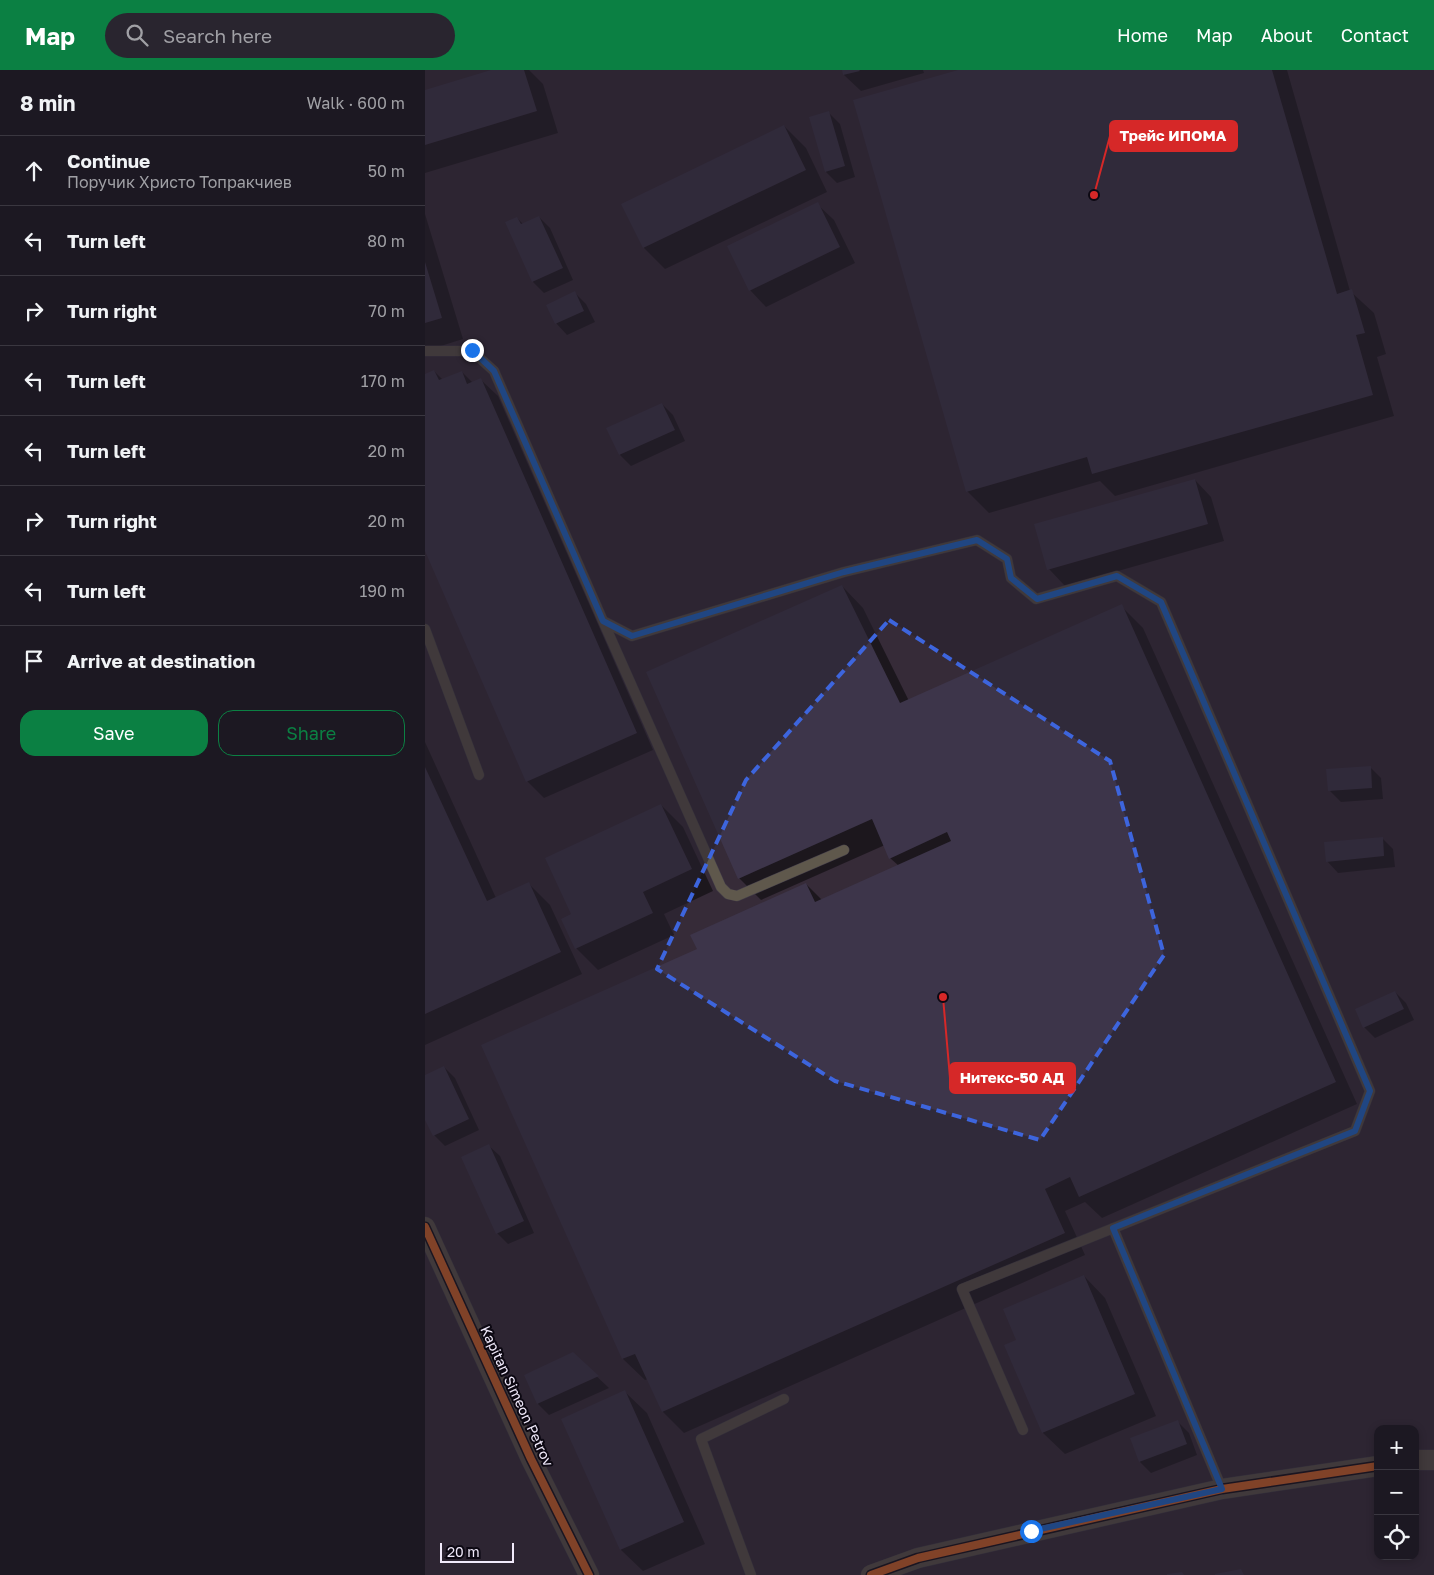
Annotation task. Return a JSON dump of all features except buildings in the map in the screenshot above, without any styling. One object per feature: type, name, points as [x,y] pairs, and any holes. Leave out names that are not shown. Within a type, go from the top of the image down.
[{"type":"street","name":"Kapitan Simeon Petrov","points":[[425,1227],[531,1459],[589,1575]]},
{"type":"street","points":[[1419,1460],[1434,1460]]},
{"type":"street","points":[[871,1575],[918,1558],[1222,1489],[1374,1467]]},
{"type":"lane","points":[[425,350],[472,350],[494,371],[721,887],[728,894],[737,896],[844,850]]},
{"type":"lane","points":[[603,621],[632,636],[844,572],[977,540],[1007,559],[1011,578],[1037,599],[1117,576],[1161,602],[1370,1091],[1355,1131],[962,1289],[1023,1430]]},
{"type":"lane","points":[[425,629],[479,775]]},
{"type":"lane","points":[[1113,1228],[1222,1489]]},
{"type":"lane","points":[[751,1575],[701,1439],[784,1399]]},
{"type":"highlighted area","points":[[889,620],[1110,761],[1164,955],[1040,1140],[835,1081],[657,969],[746,780]]},
{"type":"shaded area","points":[[425,70],[1434,70],[1434,1575],[425,1575]]},
{"type":"cycle path","points":[[425,1227],[531,1459],[589,1575]]},
{"type":"cycle path","points":[[871,1575],[918,1558],[1222,1489],[1374,1467]]},
{"type":"place","name":"Трейс ИПОМА","points":[[1094,195]]},
{"type":"place","name":"Нитекс-50 АД","points":[[943,997]]},
{"type":"route","points":[[472,350],[494,371],[603,621],[632,636],[844,572],[977,540],[1007,559],[1011,578],[1037,599],[1117,576],[1161,602],[1370,1091],[1355,1131],[1113,1228],[1222,1489],[1031,1531]]}]
